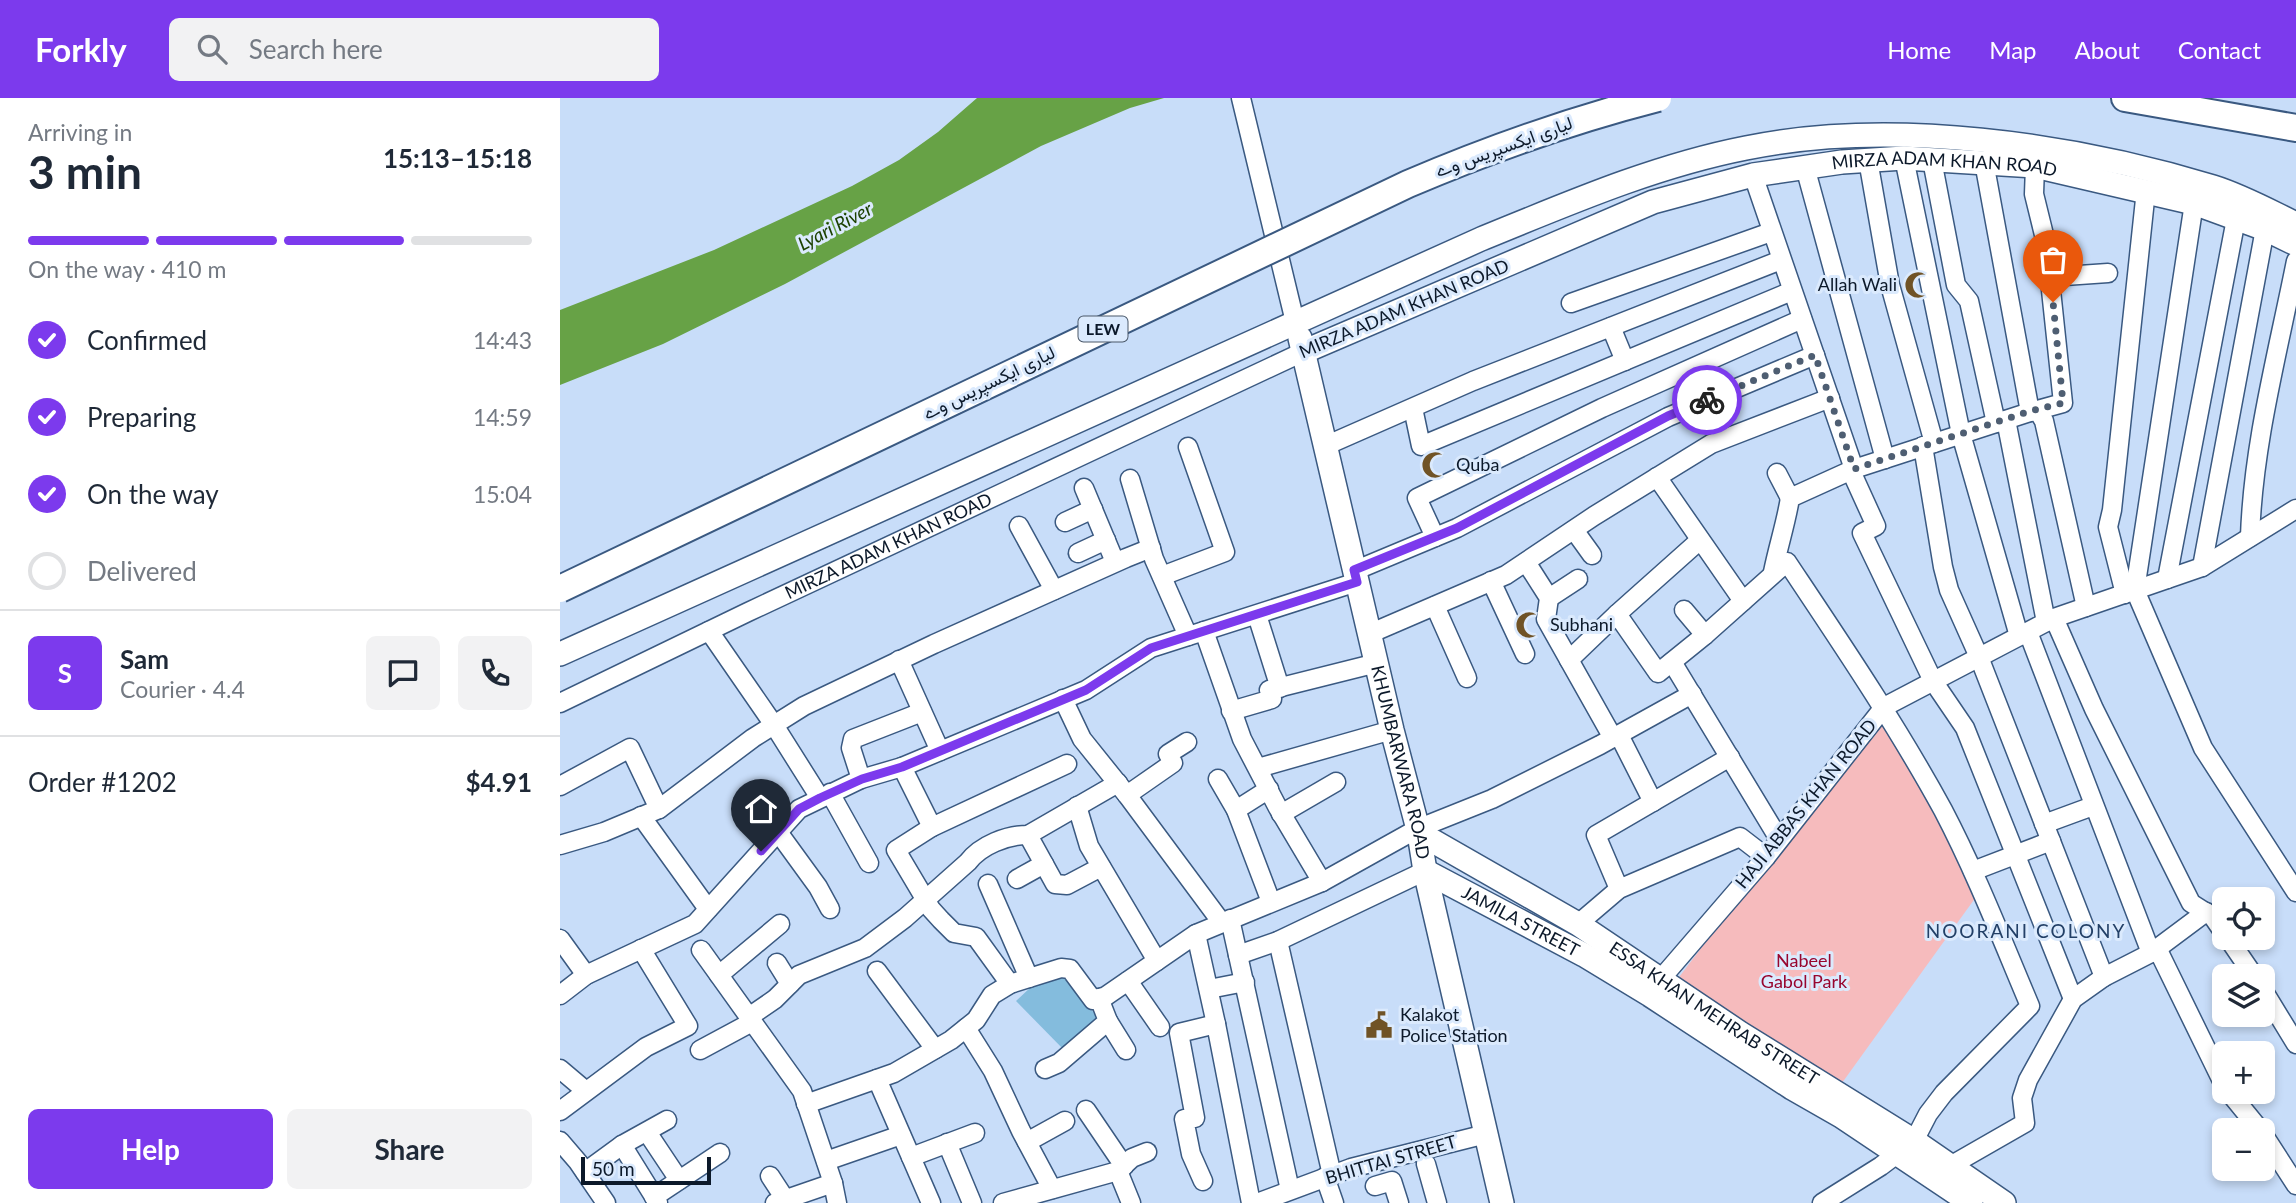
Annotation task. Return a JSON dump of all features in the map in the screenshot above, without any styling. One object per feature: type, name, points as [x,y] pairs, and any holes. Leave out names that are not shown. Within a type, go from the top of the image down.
[{"type":"highway","name":"لیاری ایکسپریس وے","points":[[560,589],[1408,184],[1513,142],[1577,120],[1658,98]]},
{"type":"highway","points":[[2124,98],[2296,128]]},
{"type":"main road","name":"MIRZA ADAM KHAN ROAD","points":[[560,654],[1481,240],[1572,202],[1691,161],[1737,150],[1801,140],[1877,135],[1967,139],[2048,149],[2138,168],[2215,188],[2296,223]]},
{"type":"main road","name":"MIRZA ADAM KHAN ROAD","points":[[1303,352],[1653,202],[1753,175],[1868,160],[1904,158],[2035,166],[2194,203],[2265,229],[2296,244]]},
{"type":"main road","name":"KHUMBARWARA ROAD","points":[[1296,322],[1418,831],[1425,872],[1502,1203]]},
{"type":"main road","name":"ESSA KHAN MEHRAB STREET","points":[[1418,831],[1578,924],[1654,986],[1740,1033],[1832,1101],[1941,1171],[2004,1203]]},
{"type":"main road","name":"JAMILA STREET","points":[[1425,872],[1654,986]]},
{"type":"main road","name":"ESSA KHAN MEHRAB STREET","points":[[1941,1171],[1970,1203]]},
{"type":"street","points":[[1241,98],[1296,322]]},
{"type":"street","points":[[1904,158],[1961,434],[2024,634],[2154,950],[2212,1062]]},
{"type":"street","points":[[1868,160],[1890,285],[1929,445],[1949,590],[1979,657],[2104,977]]},
{"type":"street","points":[[1932,160],[1955,281],[1969,301],[2050,620],[2191,903],[2212,916]]},
{"type":"street","points":[[1984,162],[2034,411],[2044,421],[2086,607]]},
{"type":"street","points":[[1790,498],[1853,470],[2063,403],[2046,243],[2034,194],[2035,166]]},
{"type":"street","points":[[1805,167],[1885,459]]},
{"type":"street","points":[[1753,175],[1853,470],[1876,526],[1862,533],[1933,681],[1965,728],[2073,999]]},
{"type":"street","points":[[2146,190],[2108,527],[2130,592],[2203,748],[2296,891]]},
{"type":"street","points":[[2130,592],[2194,203]]},
{"type":"street","points":[[2167,579],[2236,219]]},
{"type":"street","points":[[2202,567],[2265,229]]},
{"type":"street","points":[[1571,303],[1771,232]]},
{"type":"street","points":[[1325,446],[1486,376],[1781,260]]},
{"type":"street","points":[[2250,537],[2257,453],[2296,261]]},
{"type":"street","points":[[2050,277],[2108,273]]},
{"type":"street","points":[[1413,408],[1421,446],[1792,291]]},
{"type":"street","points":[[1435,537],[1417,498],[1602,408],[1802,319]]},
{"type":"street","points":[[1612,327],[1625,361]]},
{"type":"street","name":"MIRZA ADAM KHAN ROAD","points":[[560,702],[1303,352]]},
{"type":"street","points":[[560,995],[586,975],[695,924],[799,809],[862,779],[902,767],[1086,690],[1151,648],[1257,615],[1356,576],[1541,485],[1668,416],[1815,355]]},
{"type":"street","points":[[1369,634],[1506,575],[1711,444],[1830,398]]},
{"type":"street","points":[[1162,576],[1225,552],[1188,447]]},
{"type":"street","points":[[1773,572],[1790,498],[1777,473]]},
{"type":"street","points":[[1657,477],[1742,601]]},
{"type":"street","points":[[1130,479],[1162,576],[1196,634],[1242,739],[1281,814],[1322,882]]},
{"type":"street","points":[[1084,488],[1115,562]]},
{"type":"street","points":[[1065,522],[1093,509]]},
{"type":"street","name":"HAJI ABBAS KHAN ROAD","points":[[1654,986],[1766,857],[1884,707],[2050,620],[2202,567],[2296,509]]},
{"type":"street","points":[[1019,526],[1054,590]]},
{"type":"street","points":[[1574,530],[1592,555]]},
{"type":"street","points":[[1078,553],[1106,540]]},
{"type":"street","points":[[1569,660],[1616,614],[1700,540]]},
{"type":"street","points":[[562,841],[604,832],[659,809],[752,738],[804,706],[899,660],[1151,548]]},
{"type":"street","points":[[1526,562],[1549,598],[1546,619],[1653,802]]},
{"type":"street","points":[[1616,614],[1658,673],[1787,562],[1884,707],[1943,811],[1973,871],[2030,1006],[1944,1093],[1906,1147],[1822,1203]]},
{"type":"street","points":[[1549,598],[1578,579]]},
{"type":"street","points":[[1491,581],[1525,654]]},
{"type":"street","points":[[1434,606],[1467,678]]},
{"type":"street","points":[[1684,611],[1705,635]]},
{"type":"street","points":[[1257,615],[1280,688]]},
{"type":"street","points":[[709,631],[869,863]]},
{"type":"street","points":[[899,660],[940,751]]},
{"type":"street","points":[[1672,662],[1779,839]]},
{"type":"street","points":[[1231,711],[1272,699],[1269,690],[1377,663]]},
{"type":"street","points":[[806,1104],[894,1073],[935,1049],[976,1020],[992,995],[1010,984],[1061,968],[1070,969],[1093,1000],[1099,998],[1196,934],[1322,882],[1418,831],[1492,799],[1616,736],[1692,694]]},
{"type":"street","points":[[1063,699],[1082,739],[1226,921],[1238,955],[1290,1191]]},
{"type":"street","points":[[862,779],[851,748],[853,740],[922,712]]},
{"type":"street","points":[[1258,768],[1392,730]]},
{"type":"street","points":[[700,1050],[751,1020],[799,975],[865,948],[905,918],[976,852],[1016,835],[1028,835],[1077,806],[1122,789],[1173,763],[1168,754],[1187,742]]},
{"type":"street","points":[[560,786],[630,748],[659,809]]},
{"type":"street","points":[[1619,889],[1596,835],[1730,757]]},
{"type":"street","points":[[1010,984],[975,937],[954,933],[925,899],[896,850],[932,827],[1067,764]]},
{"type":"street","points":[[902,767],[932,827]]},
{"type":"street","points":[[1218,779],[1236,810],[1270,902]]},
{"type":"street","points":[[1281,814],[1336,782]]},
{"type":"street","points":[[1236,810],[1269,789]]},
{"type":"street","points":[[1077,806],[1089,846],[1157,961]]},
{"type":"street","points":[[2044,824],[2093,806]]},
{"type":"street","points":[[641,816],[708,909]]},
{"type":"street","points":[[778,832],[818,887],[830,909]]},
{"type":"street","points":[[1028,835],[1055,884],[1067,885],[1101,867]]},
{"type":"street","points":[[1578,924],[1619,889],[1740,837],[1766,857]]},
{"type":"street","points":[[1973,871],[2051,841]]},
{"type":"street","points":[[1017,879],[1044,864]]},
{"type":"street","points":[[1238,955],[1278,942],[1425,872]]},
{"type":"street","points":[[988,884],[1029,978]]},
{"type":"street","points":[[1941,1171],[2025,1123],[2022,1098],[2028,1080],[2073,999],[2104,977],[2154,950],[2206,912]]},
{"type":"street","points":[[719,975],[780,924]]},
{"type":"street","points":[[1196,934],[1261,1202]]},
{"type":"street","points":[[560,939],[586,975]]},
{"type":"street","points":[[1278,942],[1334,1203]]},
{"type":"street","points":[[560,1111],[646,1047],[688,1026],[641,949]]},
{"type":"street","points":[[701,950],[802,1091],[833,1183],[837,1203]]},
{"type":"street","points":[[778,963],[790,984]]},
{"type":"street","points":[[877,971],[935,1049]]},
{"type":"street","points":[[1128,981],[1160,1027]]},
{"type":"street","points":[[1209,989],[1244,982]]},
{"type":"street","points":[[1099,998],[1108,1021],[1126,1050]]},
{"type":"street","points":[[2275,1010],[2296,1044]]},
{"type":"street","points":[[1045,1069],[1059,1063],[1108,1021]]},
{"type":"street","points":[[1203,1181],[1191,1154],[1184,1119],[1195,1118],[1179,1034],[1216,1024]]},
{"type":"street","points":[[966,1028],[993,1071],[1052,1189]]},
{"type":"street","points":[[560,1069],[586,1091]]},
{"type":"street","points":[[877,1079],[931,1203]]},
{"type":"street","points":[[2239,1104],[2250,1118]]},
{"type":"street","points":[[1086,1110],[1121,1168],[1131,1203]]},
{"type":"street","points":[[584,1172],[622,1145],[667,1120]]},
{"type":"street","points":[[1027,1142],[1065,1121]]},
{"type":"street","points":[[647,1132],[680,1180]]},
{"type":"street","points":[[911,1157],[975,1133]]},
{"type":"street","name":"BHITTAI STREET","points":[[1261,1202],[1351,1168],[1486,1134]]},
{"type":"street","points":[[826,1161],[901,1135]]},
{"type":"street","points":[[560,1141],[606,1203]]},
{"type":"street","points":[[947,1143],[972,1203]]},
{"type":"street","points":[[622,1145],[656,1200],[720,1153]]},
{"type":"street","points":[[1003,1203],[1121,1168],[1132,1158],[1147,1152]]},
{"type":"street","points":[[2275,1153],[2296,1185]]},
{"type":"street","points":[[1426,1164],[1437,1203]]},
{"type":"street","points":[[769,1176],[780,1201],[833,1183]]},
{"type":"street","points":[[1375,1186],[1392,1181],[1399,1203]]},
{"type":"green space","name":"Nabeel Gabol Park","points":[[1884,707],[1981,890],[1829,1101],[1664,997]]},
{"type":"water","name":"Lyari River","points":[[977,98],[1164,98],[1130,108],[1041,146],[785,284],[663,344],[560,385],[560,310],[714,250],[852,186],[899,160],[938,132]]},
{"type":"building","points":[[1046,973],[1062,976],[1102,1022],[1066,1052],[1016,1001]]},
{"type":"way so far","points":[[1707,400],[1815,355],[1854,469],[2030,411],[2063,403],[2053,302]]},
{"type":"place","name":"Allah Wali","points":[[1918,285]]},
{"type":"place","name":"Quba","points":[[1435,465]]},
{"type":"place","name":"Subhani","points":[[1529,625]]},
{"type":"place","name":"Kalakot Police Station","points":[[1379,1025]]},
{"type":"district","name":"NOORANI COLONY","points":[[2026,931]]},
{"type":"route","points":[[761,851],[799,809],[830,793],[862,779],[902,767],[1086,690],[1151,648],[1357,582],[1354,570],[1457,528],[1668,416],[1707,400]]}]
